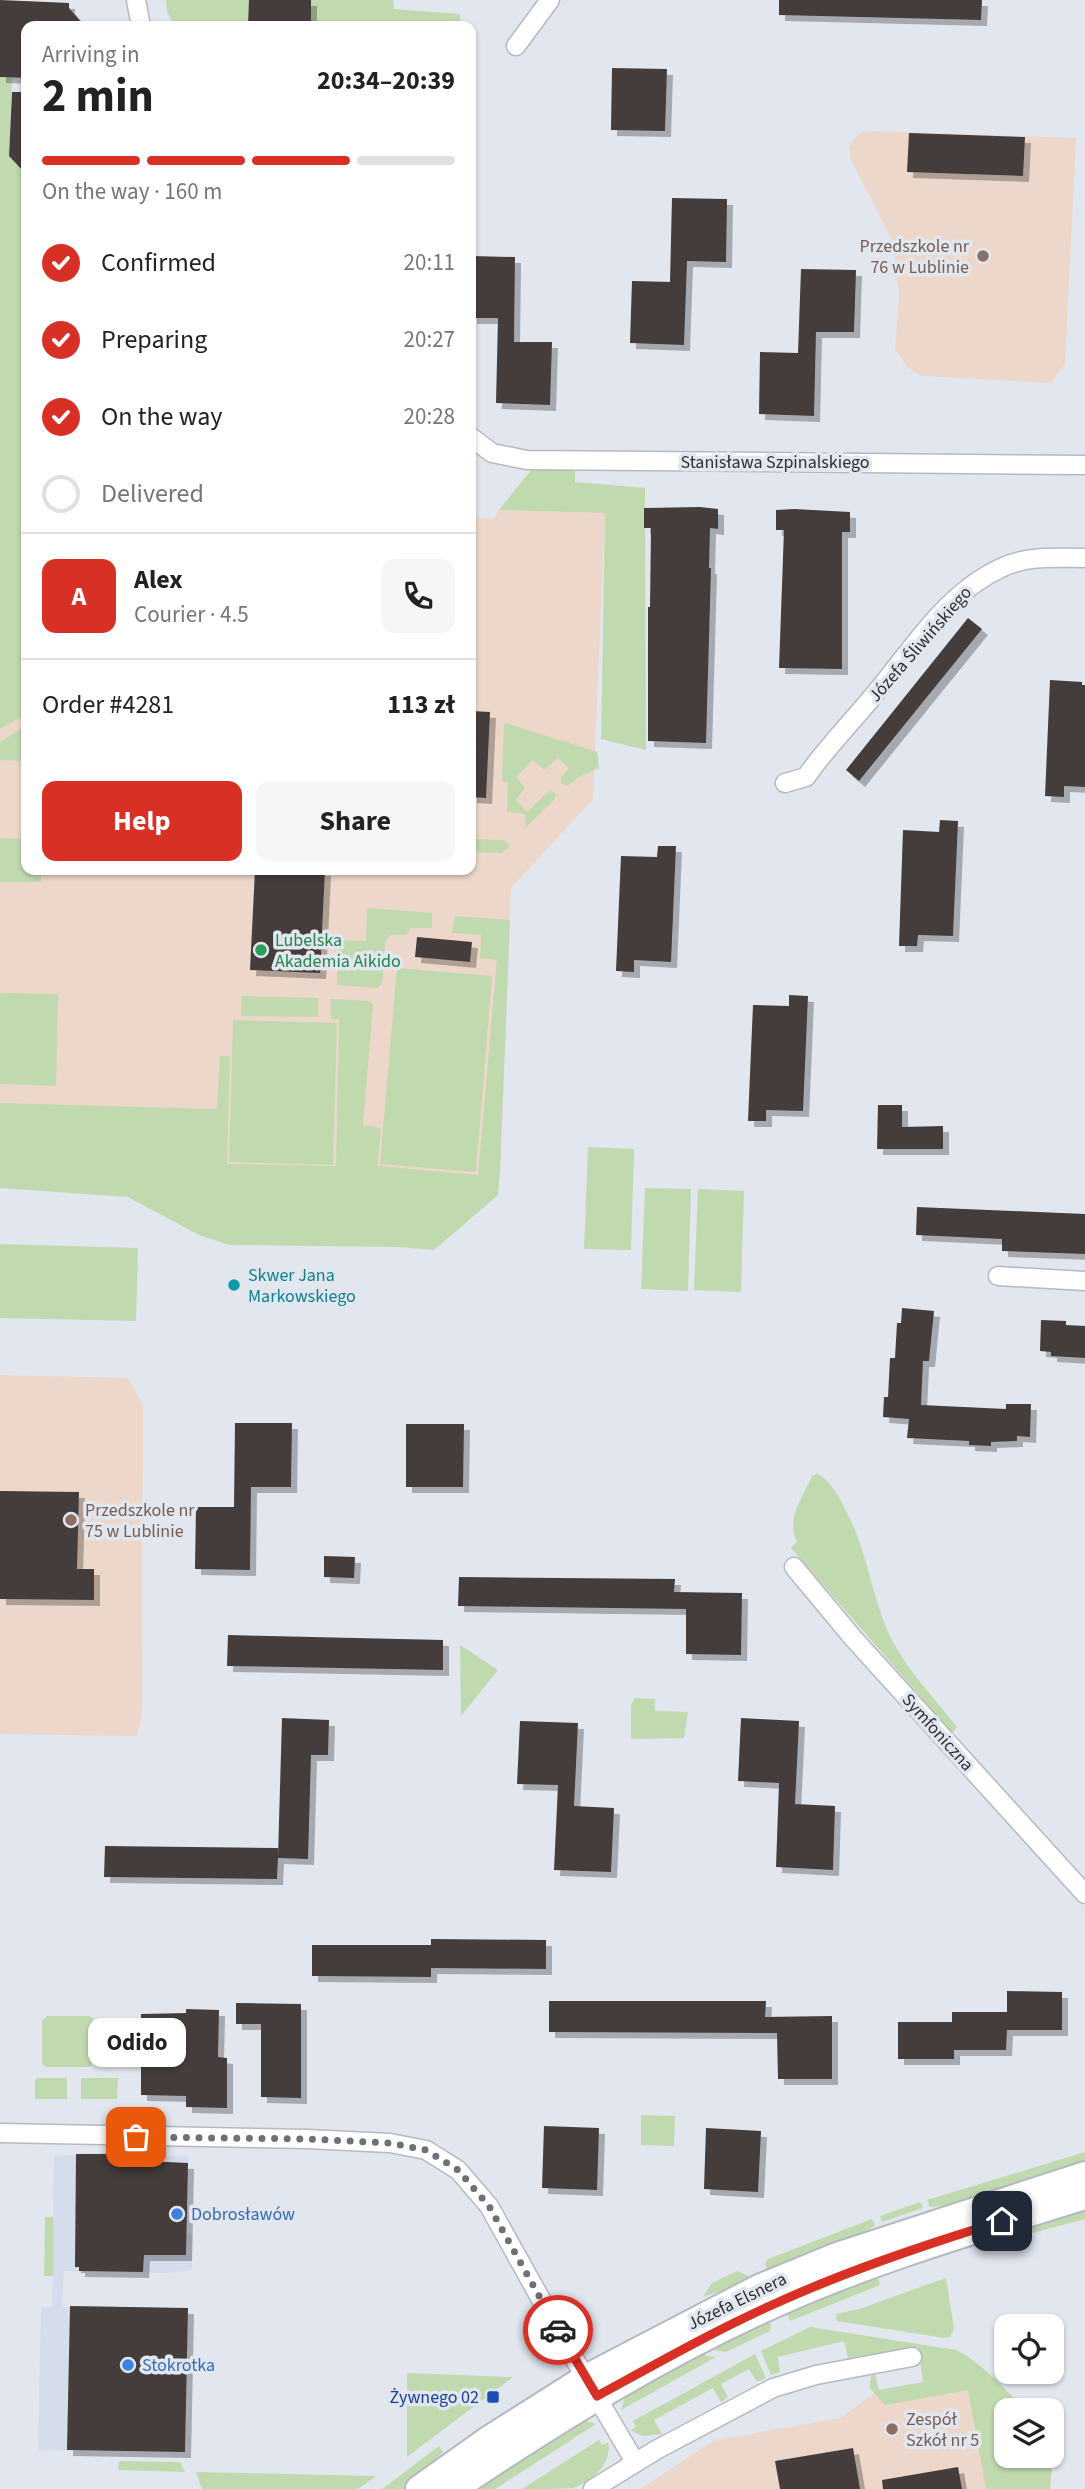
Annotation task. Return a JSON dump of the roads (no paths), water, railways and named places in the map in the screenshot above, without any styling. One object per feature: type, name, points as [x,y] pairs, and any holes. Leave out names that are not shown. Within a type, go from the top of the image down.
[{"type":"street","points":[[136,0],[140,21]]},
{"type":"street","points":[[516,46],[550,0]]},
{"type":"street","name":"Stanisława Szpinalskiego","points":[[476,441],[492,453],[527,460],[1085,465]]},
{"type":"street","name":"Józefa Śliwińskiego","points":[[785,783],[806,777],[943,611],[972,583],[1002,567],[1024,561],[1085,558]]},
{"type":"street","points":[[998,1276],[1085,1281]]},
{"type":"street","name":"Symfoniczna","points":[[794,1567],[853,1639],[1085,1894]]},
{"type":"street","points":[[0,2133],[307,2139],[390,2143],[426,2150],[458,2170],[489,2206],[635,2462]]},
{"type":"street","name":"Józefa Elsnera","points":[[453,2489],[591,2387],[723,2305],[792,2274],[913,2230],[1085,2175]]},
{"type":"street","name":"Józefa Elsnera","points":[[419,2489],[488,2440],[591,2387],[749,2316],[856,2270],[1085,2196]]},
{"type":"street","points":[[593,2489],[635,2462],[773,2388],[796,2379],[912,2357]]},
{"type":"place","name":"Przedszkole nr 76 w Lublinie","points":[[983,256]]},
{"type":"place","name":"Lubelska Akademia Aikido","points":[[261,950]]},
{"type":"place","name":"Skwer Jana Markowskiego","points":[[234,1285]]},
{"type":"place","name":"Przedszkole nr 75 w Lublinie","points":[[71,1520]]},
{"type":"place","name":"Odido","points":[[136,2137]]},
{"type":"place","name":"Dobrosławów","points":[[177,2214]]},
{"type":"place","name":"Stokrotka","points":[[128,2365]]},
{"type":"place","name":"Żywnego 02","points":[[493,2397]]},
{"type":"place","name":"Zespół Szkół nr 5","points":[[892,2429]]}]
